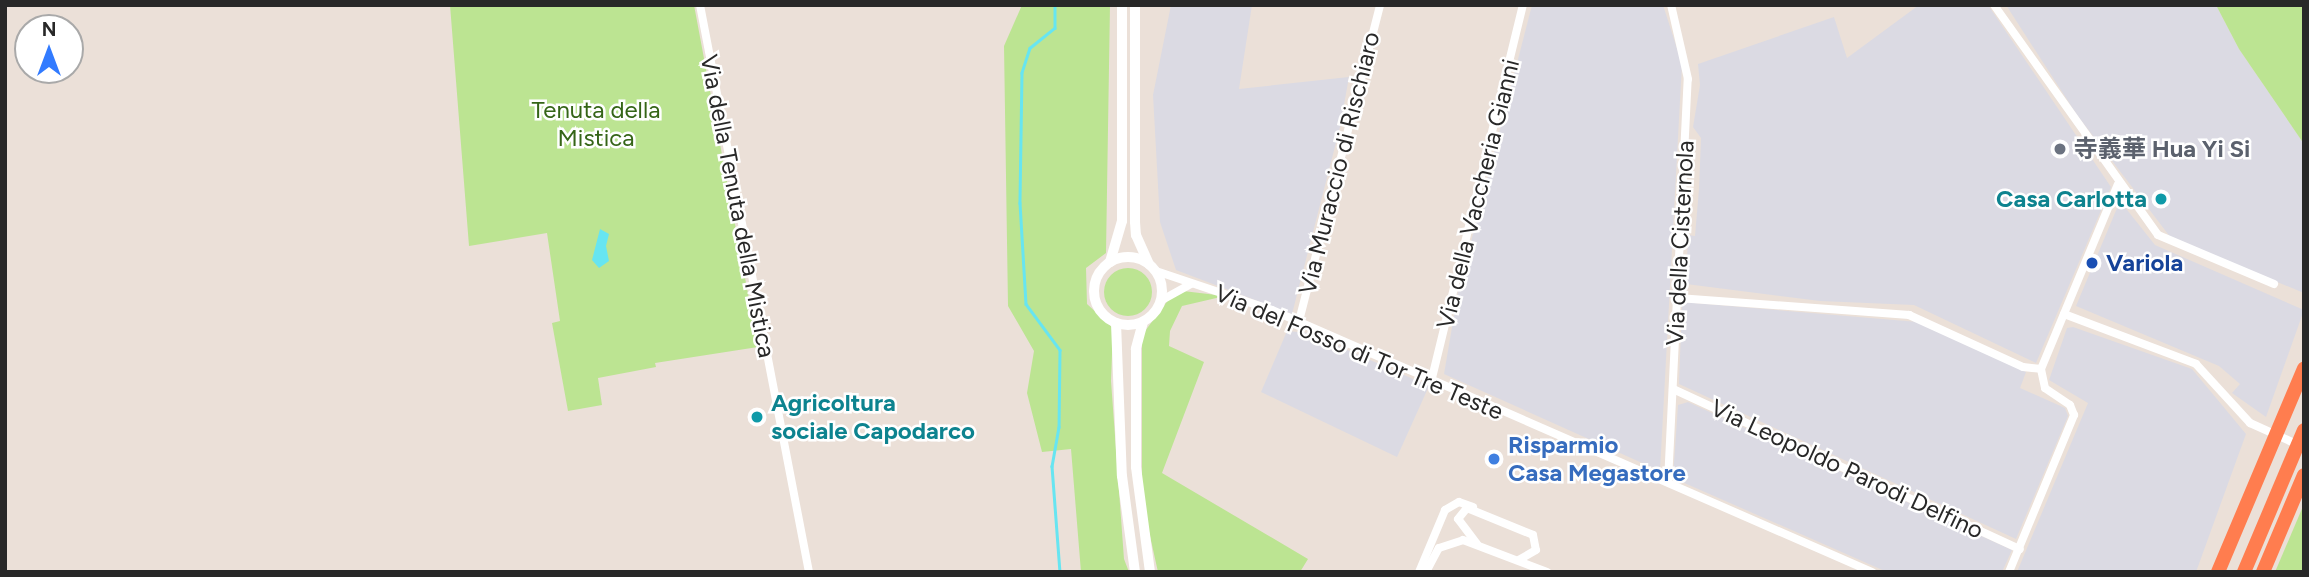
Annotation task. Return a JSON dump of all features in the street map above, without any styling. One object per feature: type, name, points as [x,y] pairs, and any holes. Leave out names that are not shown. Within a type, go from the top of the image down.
[{"type":"highway","points":[[2218,572],[2304,368]]},
{"type":"highway","points":[[2244,572],[2304,430]]},
{"type":"highway","points":[[2263,572],[2304,475]]},
{"type":"main road","points":[[1122,5],[1122,222],[1110,262],[1094,289],[1100,310],[1116,323],[1121,348],[1122,476],[1135,572]]},
{"type":"main road","points":[[1135,5],[1136,235],[1153,267],[1162,300],[1143,322],[1136,353],[1136,467],[1150,572]]},
{"type":"main road","points":[[1110,262],[1131,257],[1153,267]]},
{"type":"main road","points":[[1116,323],[1143,322]]},
{"type":"street","name":"Via della Tenuta della Mistica","points":[[700,5],[808,572]]},
{"type":"street","name":"Via Muraccio di Rischiaro","points":[[1299,321],[1380,5]]},
{"type":"street","name":"Via della Vaccheria Gianni","points":[[1431,382],[1523,5]]},
{"type":"street","name":"Via della Cisternola","points":[[1668,482],[1688,72],[1671,5]]},
{"type":"street","points":[[1994,5],[2118,184],[2164,240],[2274,284]]},
{"type":"street","points":[[2009,572],[2074,415],[2071,407],[2045,388],[2041,369],[2118,184]]},
{"type":"street","name":"Via del Fosso di Tor Tre Teste","points":[[1153,267],[1191,284],[1299,321],[1431,382],[1872,572]]},
{"type":"street","name":"Via del Fosso di Tor Tre Teste","points":[[1162,300],[1191,284]]},
{"type":"street","points":[[1678,298],[1909,315],[2023,367],[2041,369]]},
{"type":"street","points":[[2064,314],[2196,364],[2250,422],[2304,448]]},
{"type":"street","name":"Via Leopoldo Parodi Delfino","points":[[1674,390],[2020,549]]},
{"type":"street","points":[[1419,572],[1445,509],[1459,502],[1533,535],[1536,550],[1519,560]]},
{"type":"street","points":[[1473,507],[1462,510],[1458,519],[1477,544]]},
{"type":"street","points":[[1426,572],[1442,546],[1460,540],[1548,572]]},
{"type":"shaded area","points":[[1171,5],[1252,5],[1239,89],[1349,77],[1340,127],[1292,314],[1176,270],[1160,222],[1153,95]]},
{"type":"shaded area","points":[[1532,5],[1663,5],[1682,64],[1660,471],[1444,374],[1458,292]]},
{"type":"shaded area","points":[[1919,5],[1988,5],[2111,187],[2036,363],[1914,305],[1820,301],[1686,284],[1688,235],[1695,236],[1699,189],[1701,138],[1693,127],[1700,85],[1698,64],[1834,17],[1847,58]]},
{"type":"shaded area","points":[[2006,5],[2216,5],[2239,49],[2304,144],[2304,293],[2171,238],[2077,115]]},
{"type":"shaded area","points":[[2120,201],[2155,245],[2304,310],[2266,417],[2232,393],[2240,384],[2219,366],[2076,306]]},
{"type":"shaded area","points":[[1682,302],[1918,322],[2026,372],[2020,388],[2065,408],[2068,416],[2016,539],[1679,384]]},
{"type":"shaded area","points":[[2073,327],[2192,369],[2246,434],[2196,572],[2017,572],[2088,403],[2049,380],[2067,328]]},
{"type":"shaded area","points":[[1287,331],[1309,333],[1429,386],[1397,457],[1261,392]]},
{"type":"shaded area","points":[[1688,402],[2012,550],[2002,572],[1887,572],[1673,478],[1678,405]]},
{"type":"green space","name":"Tenuta della Mistica","points":[[450,5],[694,5],[758,347],[655,363],[656,367],[598,378],[602,405],[568,411],[552,323],[560,321],[547,233],[469,246]]},
{"type":"green space","points":[[1022,5],[1110,5],[1106,253],[1086,268],[1087,304],[1113,328],[1111,381],[1124,559],[1129,572],[1081,572],[1071,449],[1042,452],[1027,393],[1034,351],[1008,306],[1004,46]]},
{"type":"green space","points":[[2216,5],[2304,5],[2304,144],[2239,49]]},
{"type":"green space","points":[[1128,268],[1137,269],[1145,275],[1151,283],[1151,301],[1145,309],[1137,315],[1128,316],[1119,315],[1111,309],[1105,301],[1104,292],[1105,283],[1111,275],[1119,269]]},
{"type":"green space","points":[[1183,291],[1225,296],[1182,306],[1170,331],[1169,346],[1204,362],[1162,473],[1308,559],[1300,572],[1158,572],[1142,500],[1142,335],[1169,299]]},
{"type":"green space","points":[[2304,504],[2304,572],[2275,572]]},
{"type":"water","points":[[600,229],[609,234],[606,246],[609,261],[599,268],[592,260]]},
{"type":"waterway","points":[[1055,5],[1055,28],[1030,48],[1022,73],[1020,203],[1026,304],[1060,350],[1059,427],[1052,466],[1060,572]]},
{"type":"place","name":"寺義華 Hua Yi Si","points":[[2060,149]]},
{"type":"place","name":"Casa Carlotta","points":[[2161,199]]},
{"type":"place","name":"Variola","points":[[2092,263]]},
{"type":"place","name":"Agricoltura sociale Capodarco","points":[[757,417]]},
{"type":"place","name":"Risparmio Casa Megastore","points":[[1494,459]]}]
